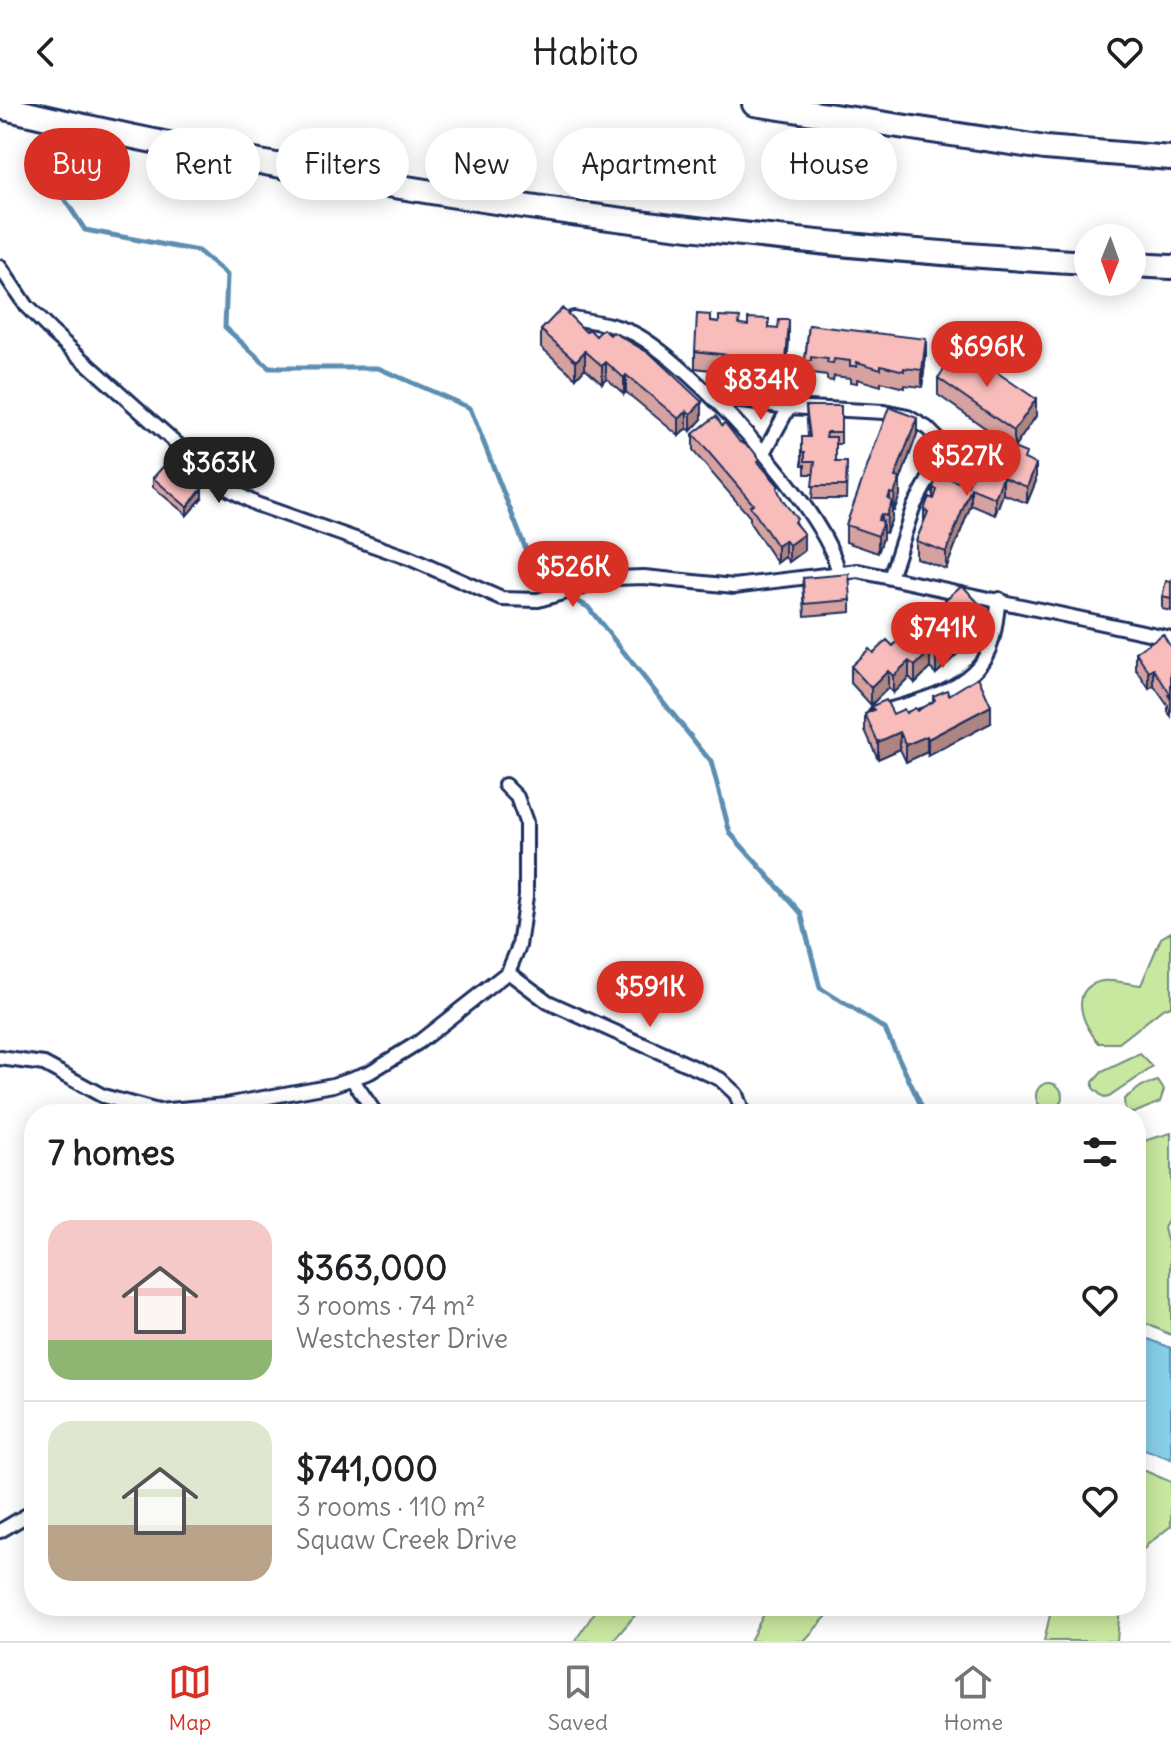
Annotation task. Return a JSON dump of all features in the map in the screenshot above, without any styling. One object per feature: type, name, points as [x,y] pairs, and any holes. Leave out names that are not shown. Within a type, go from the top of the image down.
[{"type":"highway","points":[[754,104],[1013,144],[1171,158]]},
{"type":"highway","points":[[0,107],[275,167],[458,197],[825,242],[1074,262]]},
{"type":"highway","points":[[1146,266],[1171,267]]},
{"type":"street","points":[[0,267],[26,306],[53,333],[225,487],[256,504],[409,558],[486,594],[526,602],[614,578],[644,577],[734,586],[838,571],[891,575],[1171,638]]},
{"type":"street","points":[[573,318],[632,333],[715,398],[764,453],[830,544],[838,571]]},
{"type":"street","points":[[715,398],[789,407],[884,412],[908,417],[936,437],[939,460],[913,508],[891,575]]},
{"type":"street","points":[[764,453],[789,407]]},
{"type":"street","points":[[865,716],[908,705],[970,674],[988,651],[999,599]]},
{"type":"street","points":[[231,1104],[352,1079],[419,1042],[508,972],[524,920],[526,822],[517,797],[505,785]]},
{"type":"street","points":[[508,972],[548,1002],[720,1079],[736,1094],[740,1104]]},
{"type":"street","points":[[0,1058],[44,1064],[103,1096],[132,1104]]},
{"type":"street","points":[[352,1079],[369,1104]]},
{"type":"street","points":[[0,1531],[24,1517]]},
{"type":"lane","points":[[939,449],[953,445],[1007,459]]},
{"type":"green space","points":[[1171,932],[1171,1006],[1164,1008],[1119,1043],[1099,1043],[1081,1009],[1085,992],[1091,985],[1102,981],[1141,985],[1161,938]]},
{"type":"green space","points":[[1140,1054],[1153,1067],[1109,1097],[1104,1098],[1093,1088],[1093,1082],[1102,1072]]},
{"type":"green space","points":[[1158,1081],[1164,1090],[1160,1102],[1146,1108],[1146,1104],[1124,1104],[1124,1099],[1142,1086]]},
{"type":"green space","points":[[1044,1084],[1054,1084],[1061,1091],[1059,1104],[1039,1104],[1037,1101],[1037,1091]]},
{"type":"green space","points":[[1171,1133],[1171,1214],[1164,1228],[1171,1256],[1171,1335],[1146,1324],[1147,1140]]},
{"type":"green space","points":[[1146,1471],[1171,1482],[1171,1526],[1147,1545]]},
{"type":"green space","points":[[592,1616],[634,1616],[613,1641],[575,1641]]},
{"type":"green space","points":[[763,1616],[827,1616],[804,1641],[750,1641]]},
{"type":"green space","points":[[1050,1616],[1119,1616],[1117,1641],[1044,1641]]},
{"type":"water","points":[[1146,1338],[1171,1348],[1171,1459],[1146,1450]]},
{"type":"building","points":[[562,308],[586,332],[589,329],[596,336],[603,329],[610,335],[613,332],[652,355],[702,402],[691,414],[687,411],[679,419],[606,362],[602,366],[585,351],[576,361],[541,330]]},
{"type":"building","points":[[697,314],[711,315],[711,321],[719,322],[719,316],[740,317],[739,324],[748,325],[748,318],[769,319],[769,328],[778,329],[779,320],[789,320],[786,362],[695,351]]},
{"type":"building","points":[[809,325],[926,339],[922,370],[904,368],[904,371],[881,365],[881,369],[857,362],[857,366],[850,366],[850,361],[834,359],[833,364],[827,363],[828,359],[811,357],[811,361],[805,361]]},
{"type":"building","points":[[960,347],[1036,399],[1014,431],[938,378]]},
{"type":"building","points":[[806,406],[841,406],[841,432],[827,432],[826,437],[836,437],[836,462],[847,462],[846,486],[812,486],[815,461],[805,461],[805,452],[802,452],[802,437],[810,437]]},
{"type":"building","points":[[889,407],[917,418],[895,477],[900,478],[894,494],[890,493],[888,499],[892,501],[886,516],[881,514],[878,520],[883,521],[878,536],[846,525]]},
{"type":"building","points":[[716,416],[739,441],[751,448],[760,460],[758,462],[779,486],[777,488],[783,501],[804,534],[789,545],[785,540],[777,546],[750,506],[753,504],[693,434]]},
{"type":"building","points":[[1011,447],[1026,453],[1024,459],[1036,464],[1027,487],[1003,477],[995,498],[971,488],[946,552],[916,541],[928,512],[924,510],[929,497],[934,499],[937,490],[933,488],[938,474],[968,486],[975,466],[1000,475]]},
{"type":"building","points":[[168,461],[202,489],[187,507],[153,478]]},
{"type":"building","points":[[849,574],[851,600],[805,604],[803,578]]},
{"type":"building","points":[[1166,581],[1171,582],[1171,599],[1162,597]]},
{"type":"building","points":[[962,585],[982,607],[973,615],[977,618],[965,622],[969,626],[936,657],[930,651],[915,666],[909,661],[893,676],[888,671],[871,688],[851,666],[869,649],[873,653],[887,640],[893,646],[910,630],[916,636],[949,605],[945,600]]},
{"type":"building","points":[[1163,634],[1171,648],[1171,700],[1154,669],[1149,672],[1136,652]]},
{"type":"building","points":[[978,677],[991,706],[928,739],[927,736],[906,745],[900,732],[878,742],[865,714],[874,710],[872,706],[886,700],[893,714],[904,709],[906,713],[915,708],[917,711],[935,700],[933,696],[947,690],[949,695]]},
{"type":"waterway","points":[[65,200],[85,230],[198,251],[227,275],[225,327],[269,368],[378,368],[470,408],[538,580],[588,607],[711,762],[730,833],[801,913],[820,988],[885,1029],[920,1104]]}]
